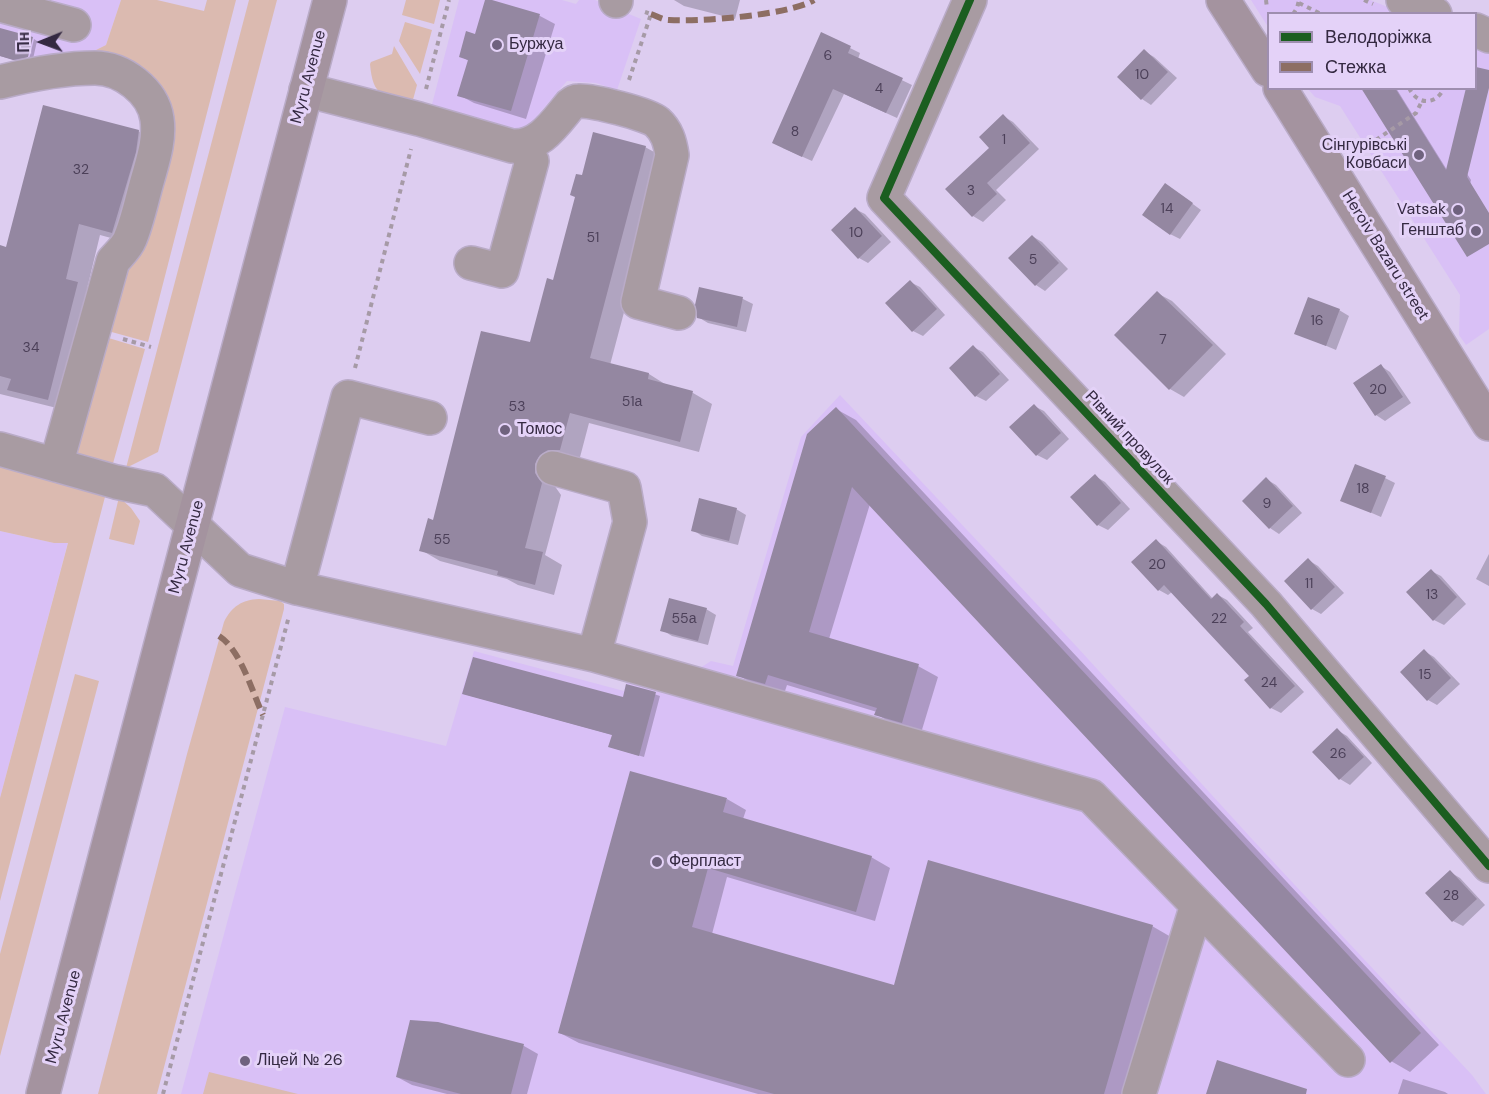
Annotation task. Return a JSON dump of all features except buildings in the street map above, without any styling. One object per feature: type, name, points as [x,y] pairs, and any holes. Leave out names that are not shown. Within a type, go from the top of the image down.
[{"type":"main road","name":"Myru Avenue","points":[[44,1094],[330,0]]},
{"type":"main road","points":[[1223,0],[1267,67]]},
{"type":"main road","name":"Heroiv Bazaru street","points":[[1281,90],[1489,424]]},
{"type":"street","name":"Рівний провулок","points":[[970,0],[884,198],[1266,604],[1489,866]]},
{"type":"street","points":[[1403,0],[1430,12]]},
{"type":"street","points":[[0,5],[74,25]]},
{"type":"street","points":[[0,82],[73,69],[97,68],[117,72],[132,80],[142,91],[152,105],[157,118],[155,147],[148,178],[129,241],[113,261],[56,465]]},
{"type":"street","points":[[306,90],[512,146],[523,147],[535,141],[570,105],[577,101],[643,114],[655,120],[670,140],[672,155],[638,302],[679,313]]},
{"type":"street","points":[[471,263],[502,271],[532,161],[523,147]]},
{"type":"street","points":[[297,588],[348,397],[430,418]]},
{"type":"street","points":[[0,449],[116,482],[155,490],[240,570],[297,588],[594,656],[1091,796],[1348,1060]]},
{"type":"street","points":[[553,468],[624,488],[630,522],[594,656]]},
{"type":"street","points":[[1139,1094],[1197,905]]},
{"type":"path","points":[[348,397],[449,0]]},
{"type":"path","points":[[1266,0],[1267,7]]},
{"type":"path","points":[[1299,2],[1318,12]]},
{"type":"path","points":[[619,109],[651,14]]},
{"type":"path","points":[[1409,90],[1422,101],[1434,100],[1443,90]]},
{"type":"path","points":[[1376,140],[1416,113],[1422,101]]},
{"type":"path","points":[[163,1094],[297,588]]},
{"type":"shaded area","points":[[0,0],[121,0],[106,45],[92,52],[27,64],[0,56]]},
{"type":"shaded area","points":[[121,0],[157,0],[204,11],[207,0],[236,0],[148,342],[108,331],[165,119],[92,52],[106,45]]},
{"type":"shaded area","points":[[249,0],[277,0],[158,452],[126,468]]},
{"type":"shaded area","points":[[406,0],[440,0],[434,24],[402,15]]},
{"type":"shaded area","points":[[459,0],[562,0],[576,4],[579,0],[595,0],[641,19],[617,90],[596,83],[567,81],[521,135],[430,112]]},
{"type":"shaded area","points":[[1251,0],[1370,0],[1400,12],[1267,12],[1267,25]]},
{"type":"shaded area","points":[[405,22],[432,30],[420,74],[399,41]]},
{"type":"shaded area","points":[[1477,44],[1489,50],[1489,329],[1466,345],[1459,335],[1460,295],[1340,106],[1315,97],[1309,90],[1477,90]]},
{"type":"shaded area","points":[[394,46],[417,85],[411,107],[381,93],[371,75],[371,62],[392,54]]},
{"type":"shaded area","points":[[102,336],[145,349],[112,467],[79,458],[75,451]]},
{"type":"shaded area","points":[[840,395],[1078,648],[1472,1075],[1486,1094],[181,1094],[285,707],[446,746],[474,651],[624,691],[628,677],[695,671],[711,661],[733,666],[801,437]]},
{"type":"shaded area","points":[[0,466],[106,493],[0,901],[0,798],[68,543],[54,543],[0,531]]},
{"type":"shaded area","points":[[119,497],[140,521],[134,545],[109,539]]},
{"type":"shaded area","points":[[0,531],[54,543],[68,542],[0,798]]},
{"type":"shaded area","points":[[259,599],[280,601],[284,604],[284,609],[157,1094],[98,1094],[224,622],[238,605]]},
{"type":"shaded area","points":[[75,674],[99,681],[0,1056],[0,954]]},
{"type":"shaded area","points":[[209,1072],[298,1094],[203,1094]]},
{"type":"marked path","points":[[651,14],[669,20],[722,19],[786,10],[814,0]]},
{"type":"marked path","points":[[219,636],[227,642],[240,661],[263,715]]},
{"type":"cycle path","points":[[970,0],[884,198],[1266,604],[1489,866]]},
{"type":"place","name":"Буржуа","points":[[497,45]]},
{"type":"place","name":"Сінгурівські Ковбаси","points":[[1419,155]]},
{"type":"place","name":"Vatsak","points":[[1458,210]]},
{"type":"place","name":"Генштаб","points":[[1476,231]]},
{"type":"place","name":"Томос","points":[[505,430]]},
{"type":"place","name":"Ферпласт","points":[[657,862]]},
{"type":"place","name":"Ліцей № 26","points":[[245,1061]]}]
